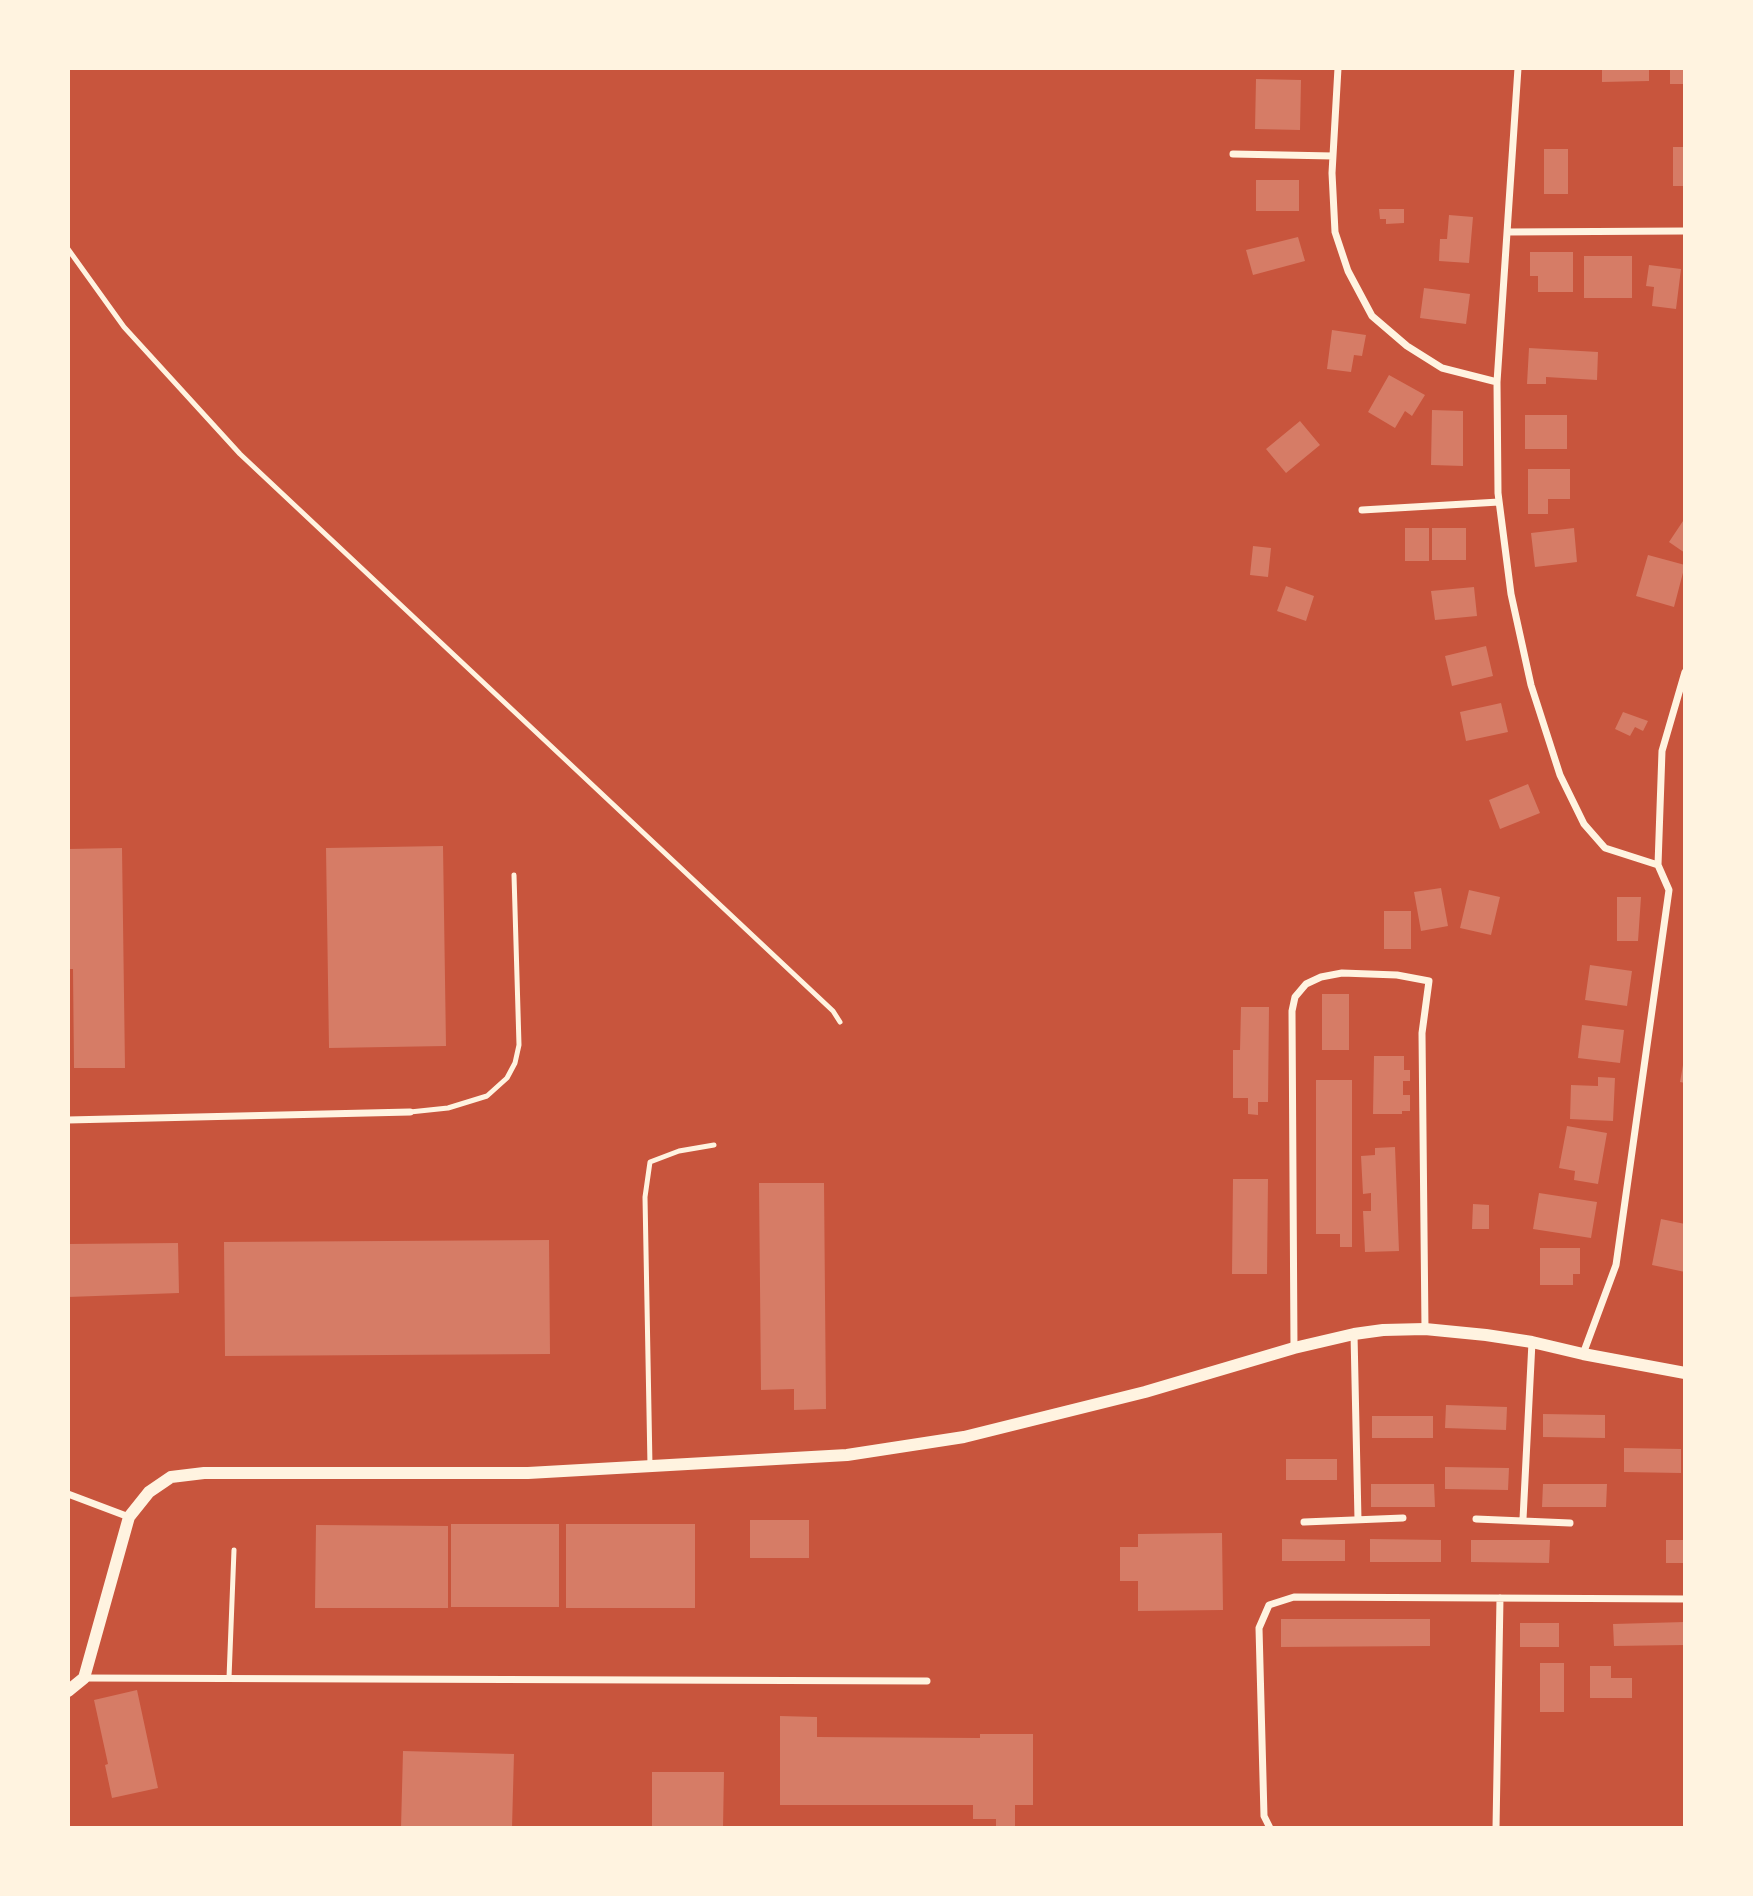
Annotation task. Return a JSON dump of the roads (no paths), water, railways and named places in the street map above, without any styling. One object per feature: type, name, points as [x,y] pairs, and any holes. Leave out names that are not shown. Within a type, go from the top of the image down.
[{"type":"street","points":[[1338,68],[1333,156],[1335,232],[1348,271],[1372,316],[1407,346],[1441,368],[1497,382]]},
{"type":"street","points":[[1518,68],[1497,382],[1499,502],[1511,594],[1531,685],[1560,775],[1584,824],[1605,848],[1658,865]]},
{"type":"street","points":[[1233,154],[1333,156]]},
{"type":"street","points":[[1507,232],[1685,231]]},
{"type":"street","points":[[1362,510],[1499,502]]},
{"type":"street","points":[[1583,1354],[1616,1265],[1669,890],[1658,865],[1662,751],[1685,671]]},
{"type":"street","points":[[1294,1349],[1291,1027],[1295,997],[1306,984],[1321,976],[1342,973],[1397,975],[1429,981],[1422,1033],[1425,1329]]},
{"type":"street","points":[[68,1120],[410,1112]]},
{"type":"street","points":[[68,1691],[84,1678],[129,1517],[149,1492],[171,1477],[204,1473],[528,1473],[847,1455],[964,1437],[1144,1392],[1294,1349],[1354,1334],[1383,1330],[1425,1329],[1532,1342],[1685,1373]]},
{"type":"street","points":[[1354,1334],[1358,1520]]},
{"type":"street","points":[[1523,1519],[1532,1342]]},
{"type":"street","points":[[68,1494],[129,1517]]},
{"type":"street","points":[[1304,1522],[1403,1518]]},
{"type":"street","points":[[1476,1519],[1523,1519],[1570,1524]]},
{"type":"street","points":[[1270,1828],[1264,1816],[1259,1628],[1269,1605],[1294,1597],[1685,1599]]},
{"type":"street","points":[[1496,1828],[1500,1598]]},
{"type":"street","points":[[84,1678],[927,1681]]},
{"type":"lane","points":[[68,249],[124,327],[240,454],[823,1002],[840,1022]]},
{"type":"lane","points":[[410,1112],[448,1108],[487,1096],[507,1078],[515,1063],[519,1045],[514,875]]},
{"type":"lane","points":[[650,1466],[645,1197],[650,1162],[679,1151],[714,1145]]},
{"type":"lane","points":[[229,1678],[234,1550]]}]
